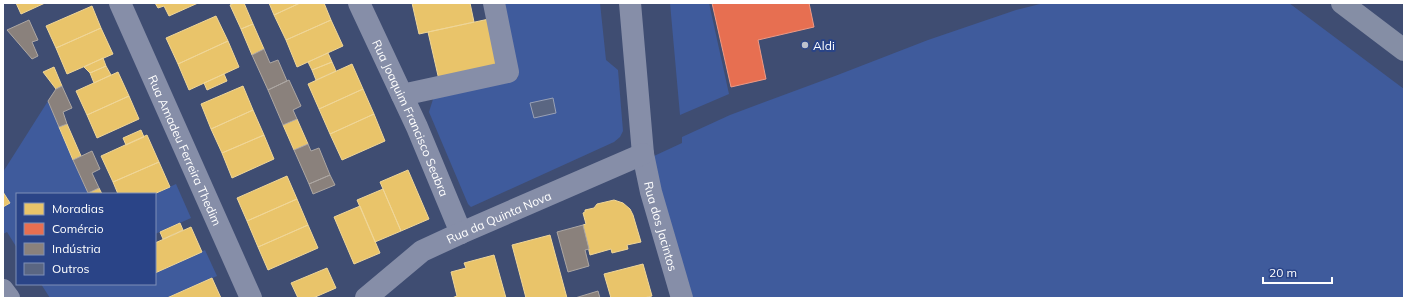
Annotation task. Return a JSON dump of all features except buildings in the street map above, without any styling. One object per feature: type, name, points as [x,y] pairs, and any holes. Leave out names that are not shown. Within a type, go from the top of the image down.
[{"type":"main road","points":[[1342,3],[1404,50]]},
{"type":"street","name":"Rua Amadeu Ferreira Thedim","points":[[120,3],[251,298]]},
{"type":"street","name":"Rua Joaquim Francisco Seabra","points":[[359,3],[417,127],[461,233]]},
{"type":"street","points":[[402,95],[508,72],[494,3]]},
{"type":"street","name":"Rua dos Jacintos","points":[[630,3],[643,154],[651,192],[682,298]]},
{"type":"street","name":"Rua da Quinta Nova","points":[[366,298],[422,251],[643,154]]},
{"type":"street","points":[[3,290],[8,298]]},
{"type":"shaded area","points":[[502,3],[600,3],[606,60],[618,70],[623,131],[620,137],[614,142],[471,207],[468,204],[429,112],[434,96],[518,78]]},
{"type":"shaded area","points":[[670,3],[709,3],[729,94],[680,115]]},
{"type":"shaded area","points":[[1044,3],[1289,3],[1404,89],[1404,298],[689,298],[654,173],[654,156],[682,143],[682,137],[730,115],[928,40],[1016,10]]},
{"type":"shaded area","points":[[48,101],[88,193],[16,193],[16,246],[7,232],[3,234],[3,207],[10,203],[3,192],[3,172]]},
{"type":"shaded area","points":[[176,184],[191,218],[156,234],[156,193]]},
{"type":"shaded area","points":[[205,250],[217,276],[167,298],[50,298],[42,285],[156,285],[156,273]]},
{"type":"place","name":"Aldi","points":[[805,45]]}]
